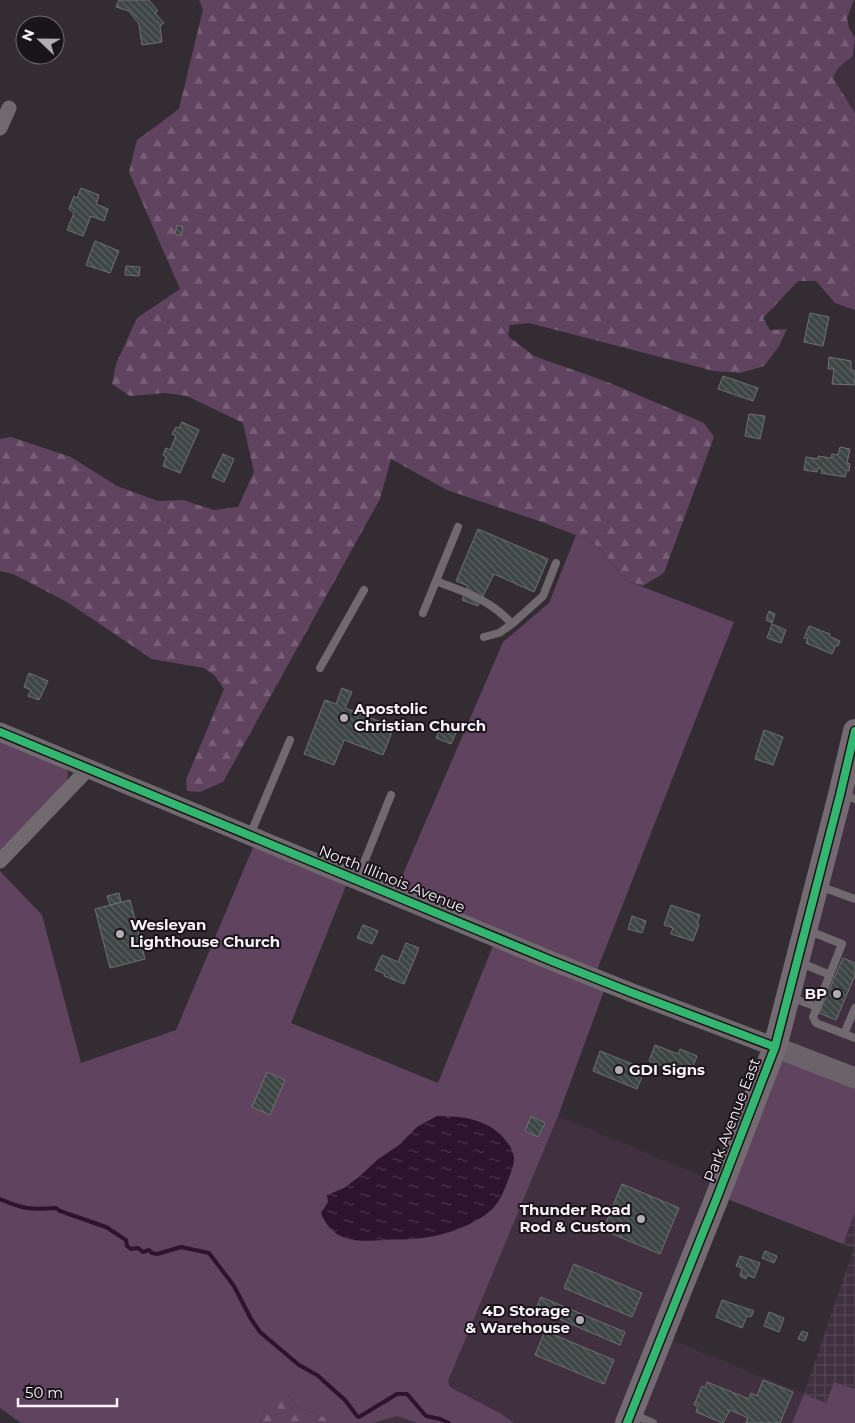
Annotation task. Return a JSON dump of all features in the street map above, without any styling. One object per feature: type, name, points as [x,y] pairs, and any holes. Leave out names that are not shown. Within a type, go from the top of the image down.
[{"type":"main road","name":"Park Avenue East","points":[[629,1419],[775,1047],[817,885],[848,797],[855,731]]},
{"type":"main road","points":[[775,1047],[855,1078]]},
{"type":"street","points":[[0,128],[8,108]]},
{"type":"street","name":"North Illinois Avenue","points":[[0,732],[621,989],[775,1047]]},
{"type":"street","points":[[0,862],[88,769]]},
{"type":"lane","points":[[423,613],[458,527]]},
{"type":"lane","points":[[484,637],[499,633],[512,624],[543,596],[556,563]]},
{"type":"lane","points":[[436,581],[485,601],[500,611],[512,624]]},
{"type":"lane","points":[[320,668],[364,590]]},
{"type":"lane","points":[[249,836],[290,740]]},
{"type":"lane","points":[[356,880],[391,795]]},
{"type":"lane","points":[[817,885],[855,899]]},
{"type":"lane","points":[[805,930],[842,944],[813,1017],[816,1023],[855,1038]]},
{"type":"lane","points":[[797,962],[830,975]]},
{"type":"lane","points":[[788,996],[817,1007]]},
{"type":"lane","points":[[844,1034],[855,1008]]},
{"type":"lane","points":[[629,1419],[654,1423]]},
{"type":"shaded area","points":[[853,56],[855,57],[855,113],[833,78],[838,68]]},
{"type":"shaded area","points":[[849,786],[855,789],[855,1087],[782,1058]]},
{"type":"shaded area","points":[[558,1116],[713,1181],[657,1334],[804,1394],[792,1423],[514,1423],[500,1413],[450,1387],[447,1381]]},
{"type":"shaded area","points":[[855,1213],[855,1389],[834,1382],[826,1404],[804,1394],[854,1248],[843,1244]]},
{"type":"shaded area","points":[[397,1416],[417,1423],[373,1423],[374,1422]]},
{"type":"green space","points":[[199,0],[854,0],[847,18],[849,28],[855,38],[853,56],[838,68],[833,78],[855,113],[855,310],[835,303],[816,281],[798,281],[763,318],[770,330],[787,329],[779,346],[764,366],[740,373],[714,371],[529,323],[510,325],[508,336],[534,356],[610,383],[704,423],[714,437],[664,573],[643,586],[625,580],[603,552],[591,541],[542,522],[447,490],[391,459],[380,499],[223,782],[200,792],[187,791],[186,780],[224,689],[215,676],[204,668],[152,659],[67,602],[13,574],[0,571],[0,439],[11,437],[71,457],[117,486],[158,501],[183,500],[214,510],[238,507],[254,472],[243,423],[187,396],[165,393],[130,396],[112,384],[116,364],[137,318],[180,289],[129,172],[137,140],[179,109],[203,9]]},
{"type":"green space","points":[[576,535],[591,541],[603,552],[625,580],[734,622],[597,970],[397,888],[503,642],[549,603]]},
{"type":"green space","points":[[0,739],[66,767],[68,774],[67,782],[0,852]]},
{"type":"green space","points":[[254,845],[347,883],[291,1023],[438,1083],[494,943],[605,988],[558,1116],[448,1381],[450,1387],[500,1413],[514,1423],[417,1423],[397,1416],[373,1423],[328,1423],[324,1417],[299,1408],[288,1395],[276,1395],[263,1414],[260,1423],[21,1423],[0,1408],[0,871],[42,915],[81,1063],[176,1030]]},
{"type":"green space","points":[[782,1058],[855,1087],[855,1213],[843,1244],[727,1199]]},
{"type":"green space","points":[[834,1382],[855,1389],[855,1423],[792,1423],[804,1394],[826,1403]]},
{"type":"green space","points":[[275,1395],[288,1395],[299,1408],[324,1417],[328,1423],[260,1423],[263,1414]]},
{"type":"water","points":[[437,1116],[466,1118],[484,1123],[499,1134],[510,1146],[514,1158],[513,1167],[502,1195],[492,1209],[472,1223],[442,1234],[421,1238],[365,1241],[347,1238],[332,1230],[321,1213],[328,1202],[327,1195],[344,1188],[377,1160],[399,1145],[417,1127]]},
{"type":"building","points":[[119,0],[149,0],[158,11],[155,13],[164,23],[160,26],[162,42],[142,45],[139,24],[129,11],[116,7]]},
{"type":"building","points":[[81,188],[99,195],[96,204],[108,209],[104,221],[91,216],[83,236],[67,230],[74,213],[69,209],[74,196],[77,198]]},
{"type":"building","points":[[177,225],[183,227],[181,236],[175,234]]},
{"type":"building","points":[[95,241],[119,251],[110,273],[86,265]]},
{"type":"building","points":[[126,266],[140,267],[139,276],[125,275]]},
{"type":"building","points":[[810,313],[829,317],[823,346],[804,342]]},
{"type":"building","points":[[829,357],[851,361],[851,369],[855,371],[855,385],[832,384],[834,369],[828,369]]},
{"type":"building","points":[[723,376],[758,388],[753,401],[718,389]]},
{"type":"building","points":[[749,414],[765,416],[760,439],[745,436]]},
{"type":"building","points":[[182,422],[199,430],[180,473],[163,466],[166,457],[163,455],[166,448],[170,450],[176,436],[172,434],[176,427],[179,428]]},
{"type":"building","points":[[840,447],[850,449],[847,463],[850,464],[849,471],[847,470],[845,477],[821,473],[822,469],[818,468],[817,472],[804,470],[806,457],[818,459],[818,456],[831,458],[832,454],[838,455]]},
{"type":"building","points":[[223,454],[234,459],[224,482],[212,477]]},
{"type":"building","points":[[478,529],[548,559],[534,592],[494,574],[478,606],[462,600],[468,586],[456,581]]},
{"type":"building","points":[[769,611],[775,614],[772,623],[766,620]]},
{"type":"building","points":[[772,624],[786,630],[781,643],[767,638]]},
{"type":"building","points":[[809,626],[830,634],[829,636],[840,641],[832,654],[806,643],[808,639],[804,638]]},
{"type":"building","points":[[29,673],[48,681],[39,700],[28,696],[31,690],[24,687]]},
{"type":"building","name":"Apostolic Christian Church","points":[[342,688],[352,692],[345,708],[394,727],[383,755],[344,740],[334,765],[304,754],[325,700],[336,704]]},
{"type":"building","points":[[441,727],[456,733],[451,744],[436,738]]},
{"type":"building","points":[[764,730],[783,737],[773,765],[755,759]]},
{"type":"building","points":[[119,893],[121,902],[110,905],[107,896]]},
{"type":"building","name":"Wesleyan Lighthouse Church","points":[[130,900],[145,959],[110,968],[95,909]]},
{"type":"building","points":[[671,905],[700,915],[693,941],[671,934],[673,928],[664,925]]},
{"type":"building","points":[[632,916],[646,921],[642,933],[628,929]]},
{"type":"building","points":[[363,925],[378,931],[372,944],[357,938]]},
{"type":"building","points":[[406,943],[419,948],[404,984],[375,970],[382,955],[398,962]]},
{"type":"building","name":"BP","points":[[843,958],[855,963],[855,975],[836,1020],[819,1013]]},
{"type":"building","points":[[655,1045],[678,1054],[680,1049],[697,1056],[692,1068],[689,1071],[673,1065],[672,1069],[649,1061]]},
{"type":"building","name":"GDI Signs","points":[[600,1051],[645,1069],[637,1089],[593,1071]]},
{"type":"building","points":[[267,1072],[285,1080],[270,1115],[252,1107]]},
{"type":"building","points":[[531,1116],[545,1123],[538,1137],[525,1131]]},
{"type":"building","name":"Thunder Road Rod & Custom","points":[[622,1184],[679,1208],[660,1254],[603,1230]]},
{"type":"building","points":[[765,1251],[777,1256],[774,1263],[762,1258]]},
{"type":"building","points":[[740,1256],[760,1263],[754,1278],[747,1275],[746,1279],[740,1276],[742,1268],[736,1266]]},
{"type":"building","points":[[574,1264],[642,1293],[632,1317],[564,1288]]},
{"type":"building","points":[[541,1297],[625,1332],[620,1345],[536,1309]]},
{"type":"building","points":[[722,1300],[754,1311],[751,1317],[747,1316],[742,1328],[716,1317]]},
{"type":"building","points":[[769,1312],[784,1318],[779,1332],[764,1326]]},
{"type":"building","points":[[545,1331],[614,1360],[604,1384],[535,1355]]},
{"type":"building","points":[[802,1331],[808,1333],[805,1341],[798,1339]]},
{"type":"building","points":[[763,1380],[793,1392],[780,1423],[746,1423],[748,1418],[730,1410],[723,1423],[696,1412],[698,1406],[694,1405],[702,1386],[705,1388],[707,1382],[749,1399],[751,1393],[757,1396]]},
{"type":"waterway","points":[[0,1199],[27,1208],[56,1208],[106,1227],[126,1240],[127,1246],[131,1249],[138,1248],[143,1252],[149,1250],[157,1254],[181,1247],[209,1253],[234,1286],[260,1332],[299,1365],[317,1375],[345,1400],[357,1416],[359,1417],[397,1394],[407,1394],[426,1416],[449,1423]]},
{"type":"cycle path","points":[[627,1423],[775,1047],[855,731]]},
{"type":"cycle path","points":[[0,732],[552,961],[775,1047]]},
{"type":"place","name":"Apostolic Christian Church","points":[[344,718]]},
{"type":"place","name":"Wesleyan Lighthouse Church","points":[[120,934]]},
{"type":"place","name":"BP","points":[[837,994]]},
{"type":"place","name":"GDI Signs","points":[[619,1070]]},
{"type":"place","name":"Thunder Road Rod & Custom","points":[[641,1219]]},
{"type":"place","name":"4D Storage & Warehouse","points":[[580,1320]]}]
